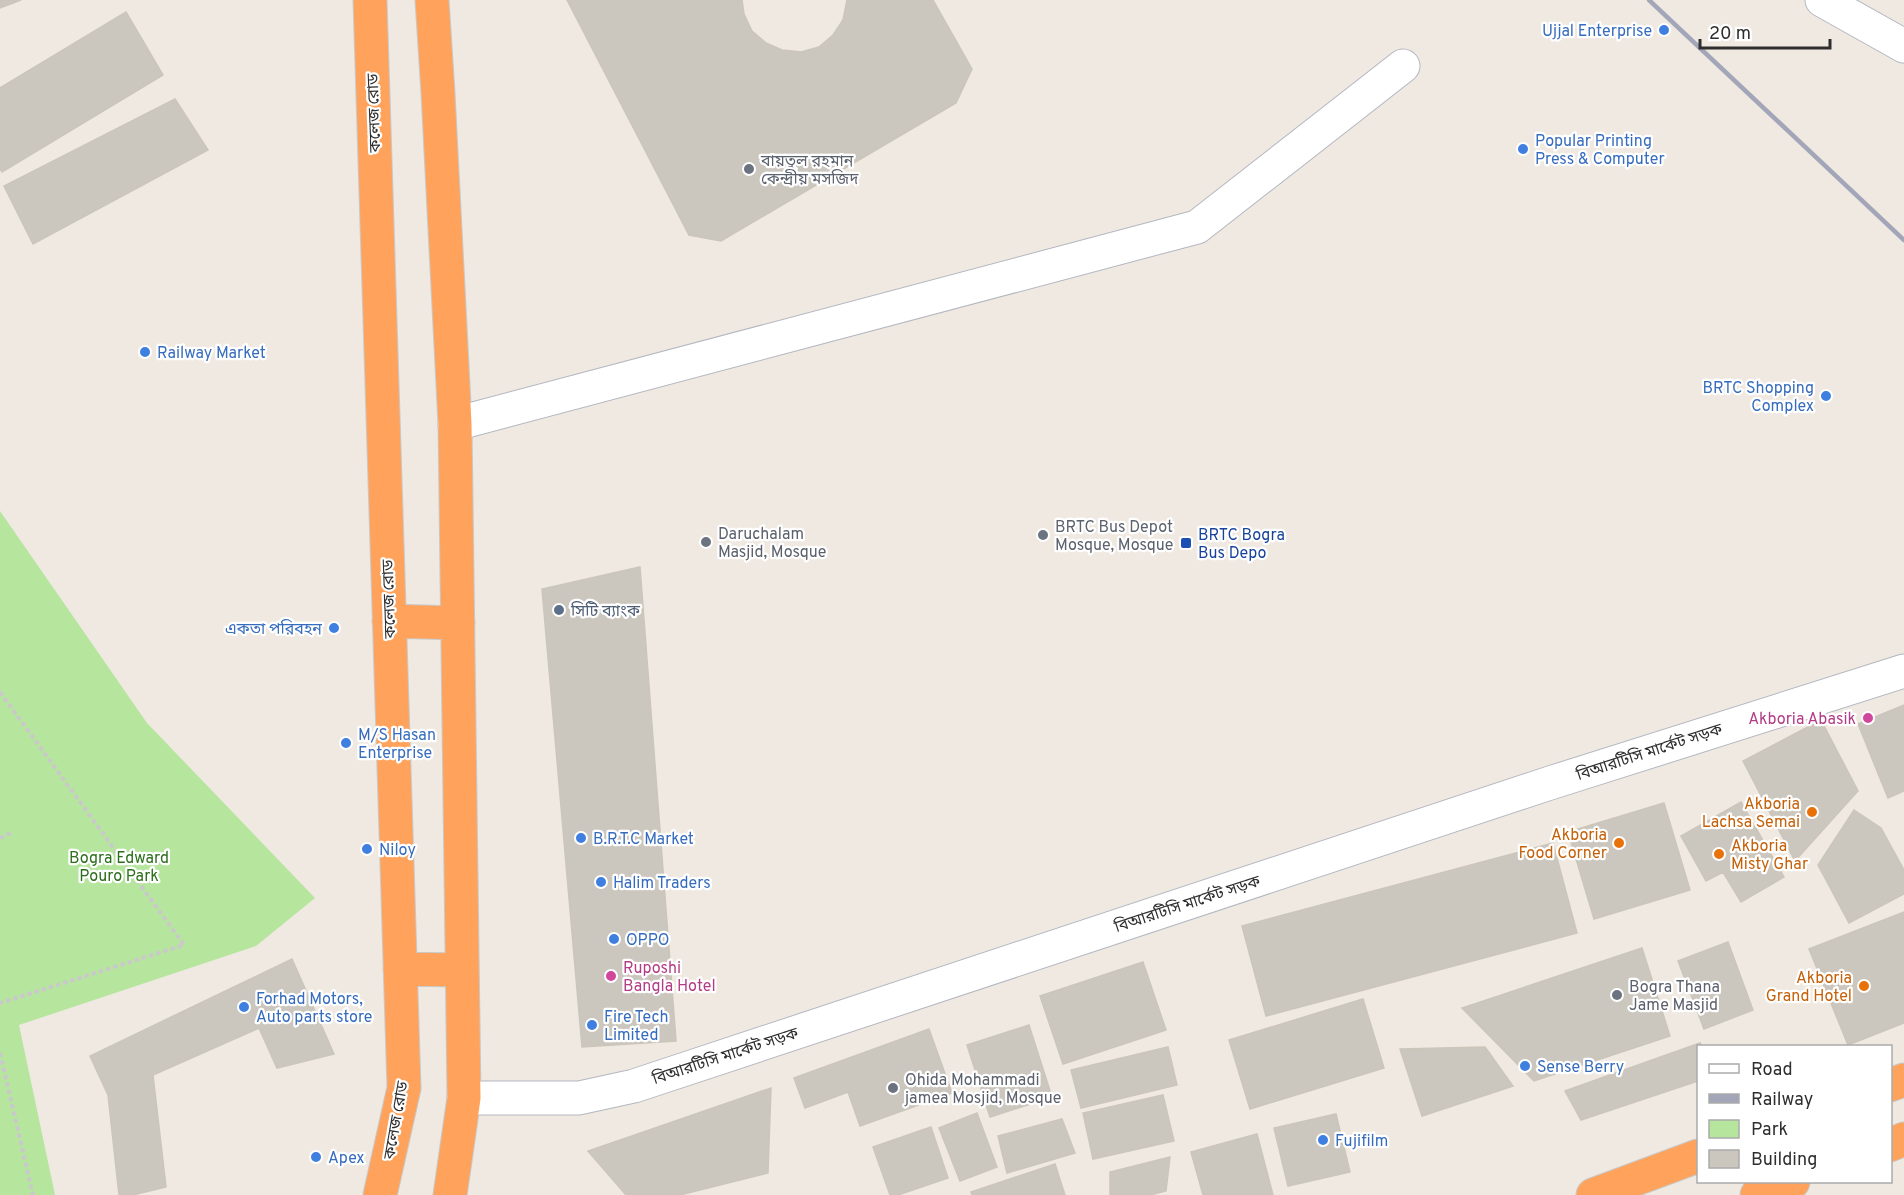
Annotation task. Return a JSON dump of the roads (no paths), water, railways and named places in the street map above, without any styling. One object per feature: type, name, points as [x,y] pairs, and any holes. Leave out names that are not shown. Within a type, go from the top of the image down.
[{"type":"highway","name":"কলেজ রোড","points":[[370,0],[404,1088],[380,1195]]},
{"type":"highway","points":[[432,0],[455,424],[458,623],[464,1098],[450,1195]]},
{"type":"highway","points":[[389,621],[458,623]]},
{"type":"highway","points":[[399,969],[462,970]]},
{"type":"highway","points":[[1593,1195],[1697,1156]]},
{"type":"highway","points":[[1757,1195],[1790,1183]]},
{"type":"street","points":[[1822,0],[1904,46]]},
{"type":"street","points":[[455,424],[1197,227],[1403,66]]},
{"type":"street","name":"বিআরটিসি মার্কেট সড়ক","points":[[464,1098],[579,1098],[634,1086],[1550,783],[1904,671]]},
{"type":"railway","points":[[1649,0],[1904,240]]},
{"type":"place","name":"Ujjal Enterprise","points":[[1664,30]]},
{"type":"place","name":"Popular Printing Press & Computer","points":[[1523,149]]},
{"type":"place","name":"বায়তুল রহমান কেন্দ্রীয় মসজিদ","points":[[749,169]]},
{"type":"place","name":"Railway Market","points":[[145,352]]},
{"type":"place","name":"BRTC Shopping Complex","points":[[1826,396]]},
{"type":"place","name":"BRTC Bus Depot Mosque, Mosque","points":[[1043,535]]},
{"type":"place","name":"Daruchalam Masjid, Mosque","points":[[706,542]]},
{"type":"place","name":"BRTC Bogra Bus Depo","points":[[1186,543]]},
{"type":"place","name":"সিটি ব্যাংক","points":[[559,610]]},
{"type":"place","name":"একতা পরিবহন","points":[[334,628]]},
{"type":"place","name":"Akboria Abasik","points":[[1868,718]]},
{"type":"place","name":"M/S Hasan Enterprise","points":[[346,743]]},
{"type":"place","name":"Akboria Lachsa Semai","points":[[1812,812]]},
{"type":"place","name":"B.R.T.C Market","points":[[581,838]]},
{"type":"place","name":"Akboria Food Corner","points":[[1619,843]]},
{"type":"place","name":"Niloy","points":[[367,849]]},
{"type":"place","name":"Akboria Misty Ghar","points":[[1719,854]]},
{"type":"place","name":"Halim Traders","points":[[601,882]]},
{"type":"place","name":"OPPO","points":[[614,939]]},
{"type":"place","name":"Ruposhi Bangla Hotel","points":[[611,976]]},
{"type":"place","name":"Akboria Grand Hotel","points":[[1864,986]]},
{"type":"place","name":"Bogra Thana Jame Masjid","points":[[1617,995]]},
{"type":"place","name":"Forhad Motors, Auto parts store","points":[[244,1007]]},
{"type":"place","name":"Fire Tech Limited","points":[[592,1025]]},
{"type":"place","name":"Sense Berry","points":[[1525,1066]]},
{"type":"place","name":"Ohida Mohammadi jamea Mosjid, Mosque","points":[[893,1088]]},
{"type":"place","name":"Fujifilm","points":[[1323,1140]]},
{"type":"place","name":"Apex","points":[[316,1157]]},
{"type":"park label","name":"Bogra Edward Pouro Park","points":[[119,866]]}]
